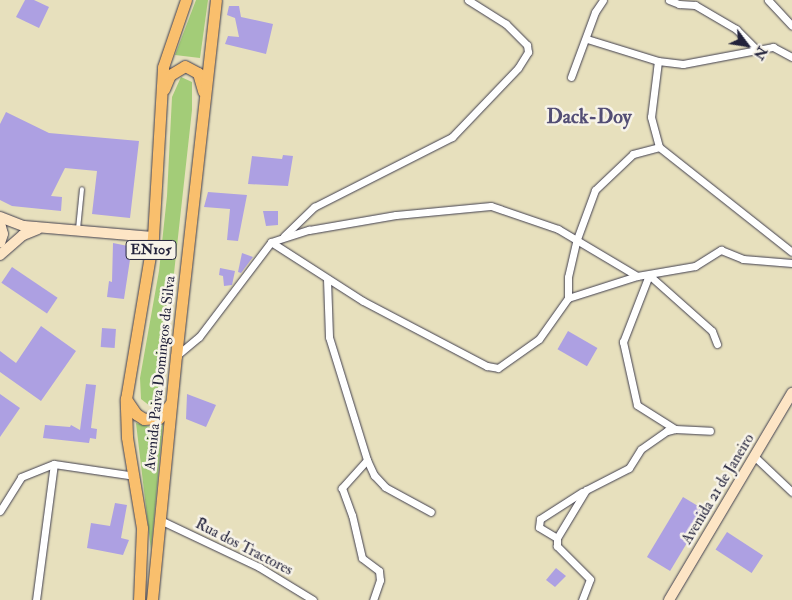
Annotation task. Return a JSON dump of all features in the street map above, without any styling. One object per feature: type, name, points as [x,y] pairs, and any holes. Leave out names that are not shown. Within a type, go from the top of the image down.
[{"type":"main road","name":"Avenida Paiva Domingos da Silva","points":[[139,600],[142,528],[135,476],[127,437],[126,399],[153,236],[159,99],[166,54],[186,0]]},
{"type":"main road","name":"Avenida Paiva Domingos da Silva","points":[[152,600],[176,356],[216,0]]},
{"type":"main road","points":[[159,99],[170,75],[185,66],[198,73],[204,103]]},
{"type":"main road","points":[[0,217],[24,226],[153,236]]},
{"type":"main road","points":[[0,223],[3,234],[0,242]]},
{"type":"main road","points":[[0,254],[22,235],[42,227]]},
{"type":"main road","name":"Avenida 21 de Janeiro","points":[[669,600],[792,393]]},
{"type":"main road","points":[[126,399],[136,414],[153,420],[166,413],[173,399]]},
{"type":"street","points":[[176,356],[198,337],[271,242],[283,236],[314,207],[452,137],[461,124],[518,68],[528,52],[527,45],[506,24],[468,0]]},
{"type":"street","points":[[571,77],[587,39],[595,12],[603,0]]},
{"type":"street","points":[[669,0],[679,4],[695,5],[736,29],[757,50]]},
{"type":"street","points":[[768,0],[792,26]]},
{"type":"street","points":[[587,39],[658,62],[682,64],[773,46],[792,56]]},
{"type":"street","points":[[658,62],[651,117],[659,147],[792,252]]},
{"type":"street","points":[[271,242],[327,279],[487,366],[498,368],[515,358],[539,338],[568,298],[568,277],[587,207],[606,177],[633,154],[659,147]]},
{"type":"street","points":[[283,236],[396,216],[491,206],[522,214],[577,239],[637,276]]},
{"type":"street","points":[[568,298],[637,276],[695,266],[721,250],[743,259],[792,263]]},
{"type":"street","points":[[649,275],[712,331],[717,344]]},
{"type":"street","points":[[649,275],[623,342],[637,405],[675,428],[710,431]]},
{"type":"street","points":[[327,279],[329,337],[367,460],[374,475],[385,487],[431,512]]},
{"type":"street","points":[[557,538],[539,527],[540,519],[586,490],[629,468],[641,450],[675,428]]},
{"type":"street","points":[[755,457],[792,492]]},
{"type":"street","points":[[367,460],[342,488],[352,515],[362,558],[379,571],[380,580],[373,600]]},
{"type":"street","points":[[36,600],[54,464]]},
{"type":"street","points":[[0,511],[21,477],[54,464],[135,476]]},
{"type":"street","points":[[582,600],[590,578],[556,546],[557,538],[586,490]]},
{"type":"street","name":"Rua dos Tractores","points":[[160,520],[259,567],[313,600]]},
{"type":"lane","points":[[78,231],[82,189]]},
{"type":"green space","points":[[196,0],[208,0],[200,58],[175,55]]},
{"type":"green space","points":[[181,77],[192,82],[192,110],[161,391],[150,406],[141,399],[140,378],[159,271],[167,196],[172,97]]},
{"type":"green space","points":[[136,423],[150,427],[163,424],[151,550]]},
{"type":"building","points":[[25,0],[34,0],[49,7],[39,28],[16,17]]},
{"type":"building","points":[[229,6],[239,6],[241,17],[273,24],[266,54],[225,44],[228,36],[239,37],[235,18],[227,15]]},
{"type":"building","points":[[6,112],[49,133],[139,141],[130,218],[92,214],[97,171],[65,168],[51,196],[62,197],[61,211],[12,206],[0,200],[0,124]]},
{"type":"building","points":[[283,155],[293,156],[288,186],[248,184],[252,156],[282,159]]},
{"type":"building","points":[[208,192],[247,195],[238,241],[227,240],[230,209],[204,207]]},
{"type":"building","points":[[263,211],[278,211],[278,225],[266,226]]},
{"type":"building","points":[[113,243],[128,246],[131,253],[124,299],[107,297],[109,281],[112,282]]},
{"type":"building","points":[[242,253],[253,257],[241,273],[238,272]]},
{"type":"building","points":[[12,267],[58,298],[47,314],[1,283]]},
{"type":"building","points":[[220,268],[235,271],[232,285],[224,286],[223,276],[219,275]]},
{"type":"building","points":[[41,326],[76,351],[41,401],[0,372],[0,351],[16,363]]},
{"type":"building","points":[[102,328],[116,329],[115,348],[101,347]]},
{"type":"building","points":[[568,331],[597,348],[587,366],[558,349]]},
{"type":"building","points":[[86,384],[96,385],[91,428],[97,429],[96,439],[90,438],[89,443],[43,438],[45,425],[70,427],[71,425],[80,430]]},
{"type":"building","points":[[0,394],[20,408],[0,437]]},
{"type":"building","points":[[187,394],[216,405],[206,427],[186,419]]},
{"type":"building","points":[[683,497],[706,511],[670,571],[647,557]]},
{"type":"building","points":[[115,503],[127,505],[121,538],[129,540],[123,555],[87,548],[91,523],[110,526]]},
{"type":"building","points":[[727,532],[763,555],[752,573],[716,550]]},
{"type":"building","points":[[556,568],[566,576],[555,587],[546,580]]},
{"type":"district","name":"Dack-Doy","points":[[589,116]]}]
